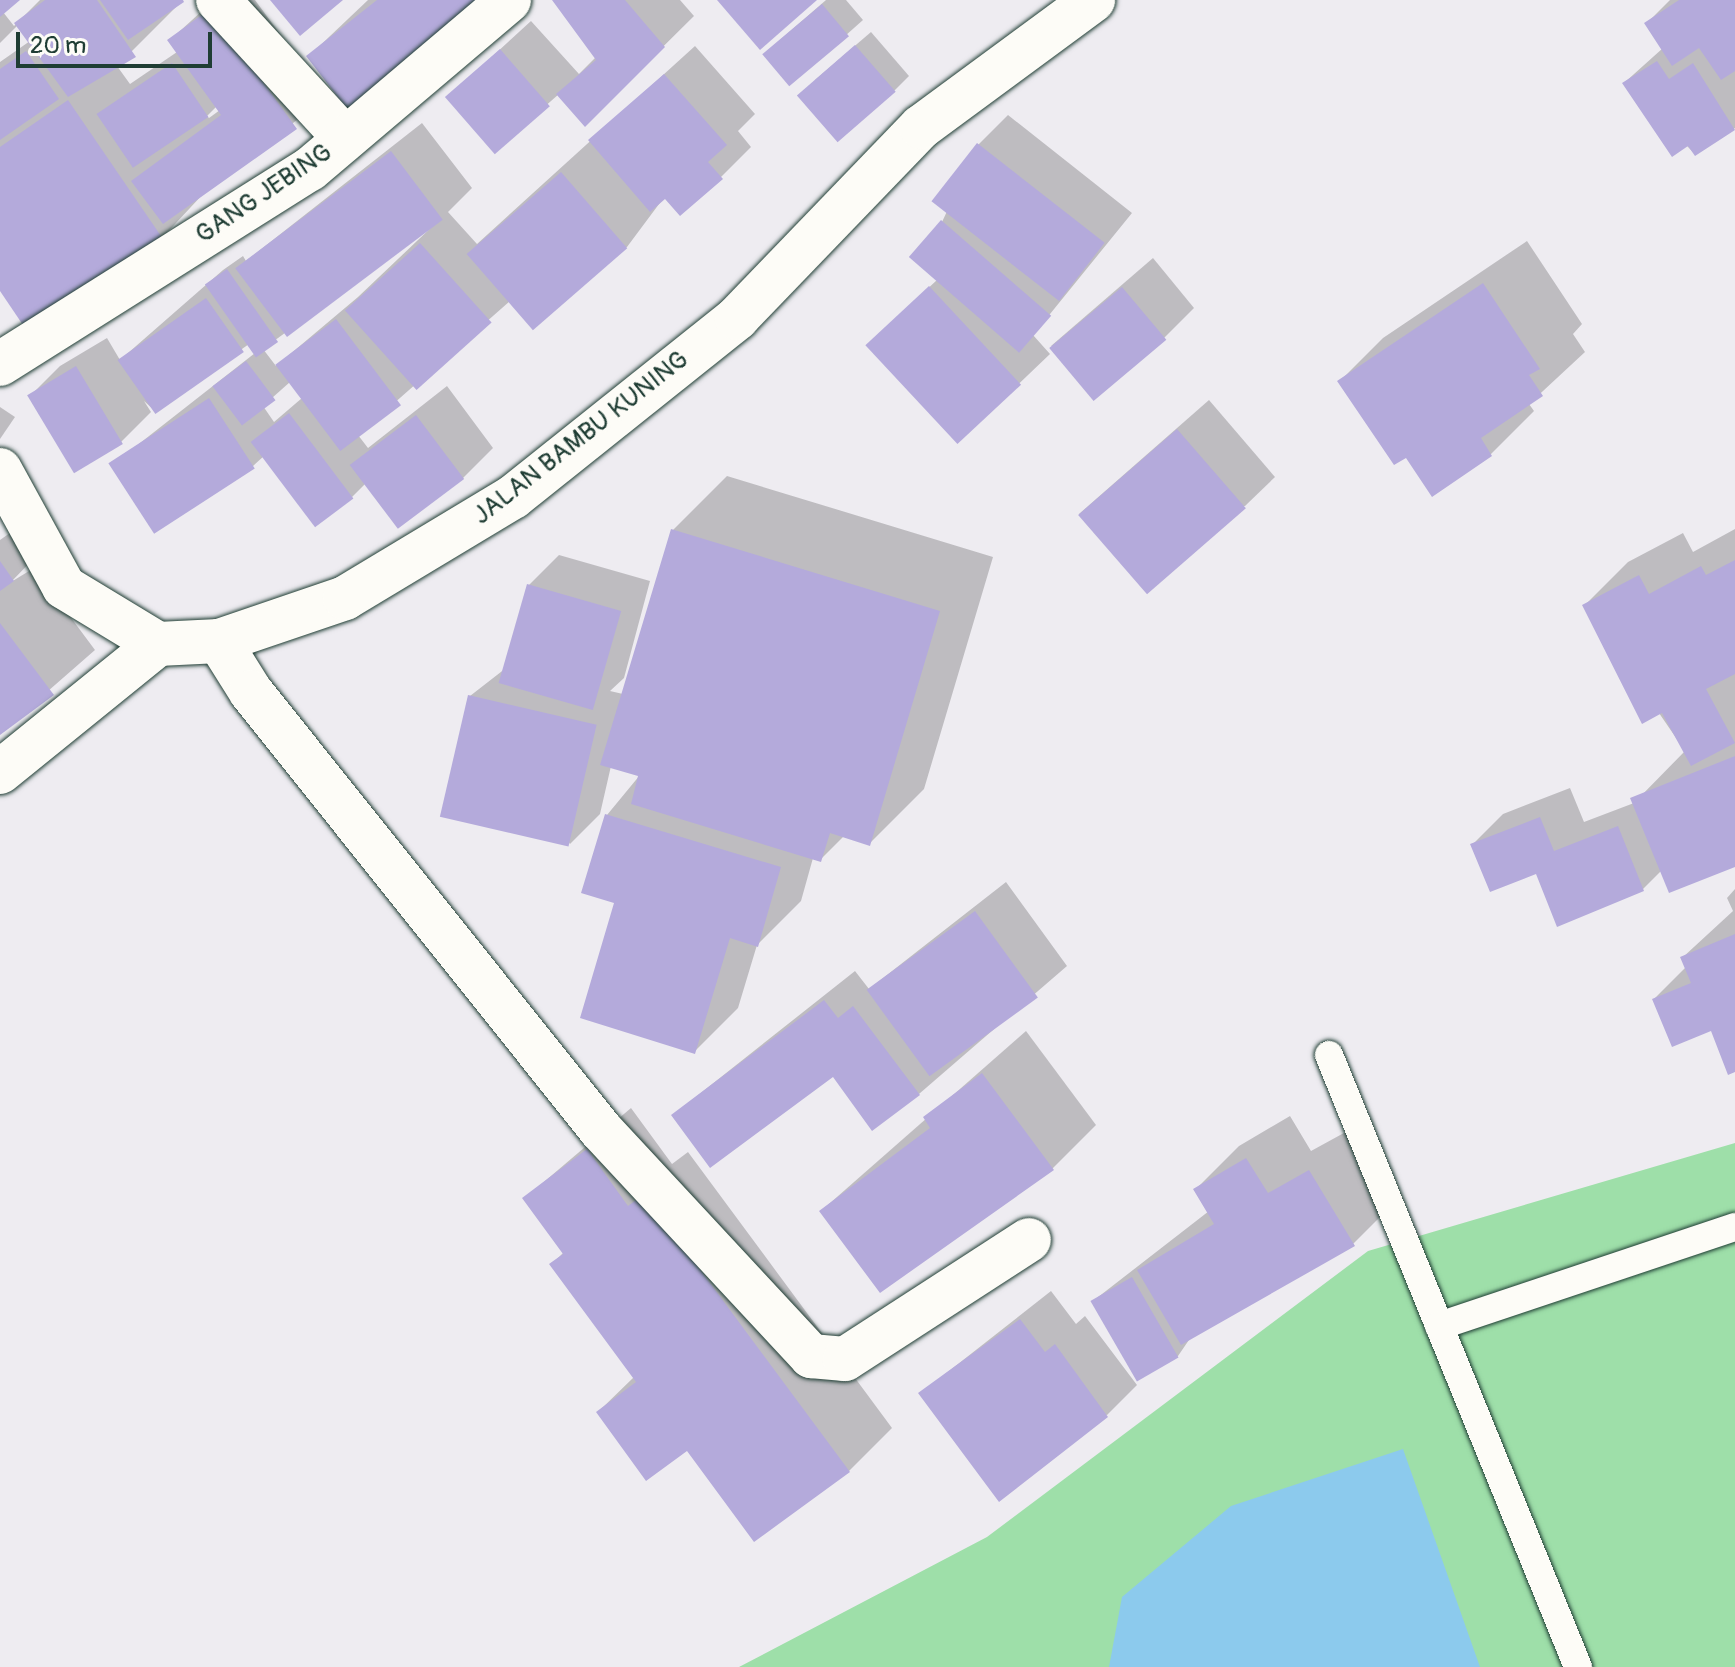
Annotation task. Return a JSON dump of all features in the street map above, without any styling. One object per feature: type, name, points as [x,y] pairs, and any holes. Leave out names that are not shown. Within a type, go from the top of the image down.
[{"type":"street","points":[[218,0],[345,138]]},
{"type":"street","name":"GANG JEBING","points":[[0,364],[310,169],[509,0]]},
{"type":"street","name":"JALAN BAMBU KUNING","points":[[158,644],[219,641],[345,598],[513,497],[785,275],[951,101],[1093,0]]},
{"type":"street","points":[[0,470],[64,587],[158,644],[0,772]]},
{"type":"street","points":[[219,641],[251,692],[601,1130],[811,1356],[845,1359],[1029,1240]]},
{"type":"lane","points":[[1329,1055],[1578,1667]]},
{"type":"lane","points":[[1439,1326],[1735,1227]]},
{"type":"green space","points":[[1735,1143],[1735,1667],[739,1667],[987,1537],[1368,1251]]},
{"type":"water","points":[[1403,1449],[1480,1667],[1109,1667],[1122,1597],[1231,1506]]},
{"type":"building","points":[[0,0],[20,0],[0,17]]},
{"type":"building","points":[[45,0],[97,0],[136,57],[68,97],[14,23]]},
{"type":"building","points":[[100,0],[183,0],[184,2],[128,40]]},
{"type":"building","points":[[270,0],[343,0],[300,36]]},
{"type":"building","points":[[377,0],[497,0],[351,114],[306,56]]},
{"type":"building","points":[[552,0],[625,0],[665,47],[585,127],[556,94],[596,60]]},
{"type":"building","points":[[717,0],[817,0],[760,50]]},
{"type":"building","points":[[1679,0],[1735,0],[1735,71],[1721,80],[1699,48],[1672,66],[1644,23]]},
{"type":"building","points":[[822,4],[849,36],[789,86],[762,54]]},
{"type":"building","points":[[210,9],[297,129],[163,224],[131,181],[221,115],[167,40]]},
{"type":"building","points":[[855,45],[896,92],[838,142],[797,96]]},
{"type":"building","points":[[500,49],[550,106],[495,154],[445,97]]},
{"type":"building","points":[[26,51],[59,99],[0,140],[0,69]]},
{"type":"building","points":[[1657,61],[1669,79],[1693,63],[1735,130],[1695,156],[1688,146],[1672,157],[1622,83]]},
{"type":"building","points":[[172,63],[208,117],[133,168],[97,114]]},
{"type":"building","points":[[664,74],[727,145],[708,162],[723,179],[680,216],[665,199],[650,212],[588,140]]},
{"type":"building","points":[[68,100],[163,239],[27,331],[0,291],[0,147]]},
{"type":"building","points":[[977,143],[1105,243],[1059,301],[931,201]]},
{"type":"building","points":[[391,151],[443,220],[287,337],[235,268]]},
{"type":"building","points":[[561,172],[627,248],[533,330],[467,254]]},
{"type":"building","points":[[941,220],[1051,316],[1019,353],[909,257]]},
{"type":"building","points":[[420,243],[492,323],[417,390],[345,311]]},
{"type":"building","points":[[227,269],[278,342],[256,357],[205,284]]},
{"type":"building","points":[[1483,283],[1540,369],[1529,375],[1543,396],[1481,438],[1492,456],[1432,497],[1406,458],[1394,465],[1337,381]]},
{"type":"building","points":[[929,286],[1021,385],[957,444],[865,345]]},
{"type":"building","points":[[1122,287],[1166,340],[1094,401],[1049,348]]},
{"type":"building","points":[[206,298],[244,352],[155,414],[118,360]]},
{"type":"building","points":[[336,319],[401,405],[340,451],[275,365]]},
{"type":"building","points":[[246,361],[275,400],[242,425],[212,386]]},
{"type":"building","points":[[76,366],[123,444],[74,473],[27,395]]},
{"type":"building","points":[[209,398],[255,468],[154,534],[108,463]]},
{"type":"building","points":[[289,413],[353,498],[315,527],[251,442]]},
{"type":"building","points":[[416,415],[464,479],[398,529],[350,465]]},
{"type":"building","points":[[1177,429],[1246,508],[1147,594],[1078,515]]},
{"type":"building","points":[[671,529],[940,611],[870,846],[830,833],[821,862],[631,804],[638,776],[600,765]]},
{"type":"building","points":[[1735,560],[1735,674],[1706,689],[1735,743],[1691,766],[1662,713],[1642,724],[1582,605],[1639,575],[1649,594],[1701,566],[1706,575]]},
{"type":"building","points":[[0,561],[14,581],[0,591]]},
{"type":"building","points":[[527,584],[621,611],[593,710],[499,683]]},
{"type":"building","points":[[0,623],[54,695],[0,735]]},
{"type":"building","points":[[468,695],[597,725],[568,846],[440,817]]},
{"type":"building","points":[[1735,756],[1735,867],[1669,893],[1630,798]]},
{"type":"building","points":[[605,814],[781,867],[758,947],[730,938],[695,1054],[580,1018],[614,903],[581,893]]},
{"type":"building","points":[[1540,817],[1554,851],[1618,826],[1644,891],[1557,927],[1536,874],[1490,892],[1470,844]]},
{"type":"building","points":[[975,911],[1038,998],[929,1076],[867,990]]},
{"type":"building","points":[[1735,934],[1735,1072],[1728,1075],[1711,1031],[1672,1047],[1652,999],[1691,983],[1680,957]]},
{"type":"building","points":[[824,1000],[838,1018],[853,1006],[920,1095],[872,1131],[833,1077],[710,1168],[671,1115]]},
{"type":"building","points":[[982,1073],[1054,1170],[880,1293],[819,1211],[930,1128],[923,1117]]},
{"type":"building","points":[[587,1149],[628,1206],[644,1194],[850,1472],[754,1542],[687,1451],[646,1481],[596,1412],[636,1382],[549,1264],[563,1254],[522,1198]]},
{"type":"building","points":[[1246,1158],[1268,1193],[1309,1170],[1355,1246],[1181,1345],[1137,1270],[1214,1224],[1193,1189]]},
{"type":"building","points":[[1132,1277],[1178,1358],[1137,1382],[1090,1301]]},
{"type":"building","points":[[1020,1319],[1045,1352],[1055,1344],[1108,1417],[999,1502],[918,1393]]}]
